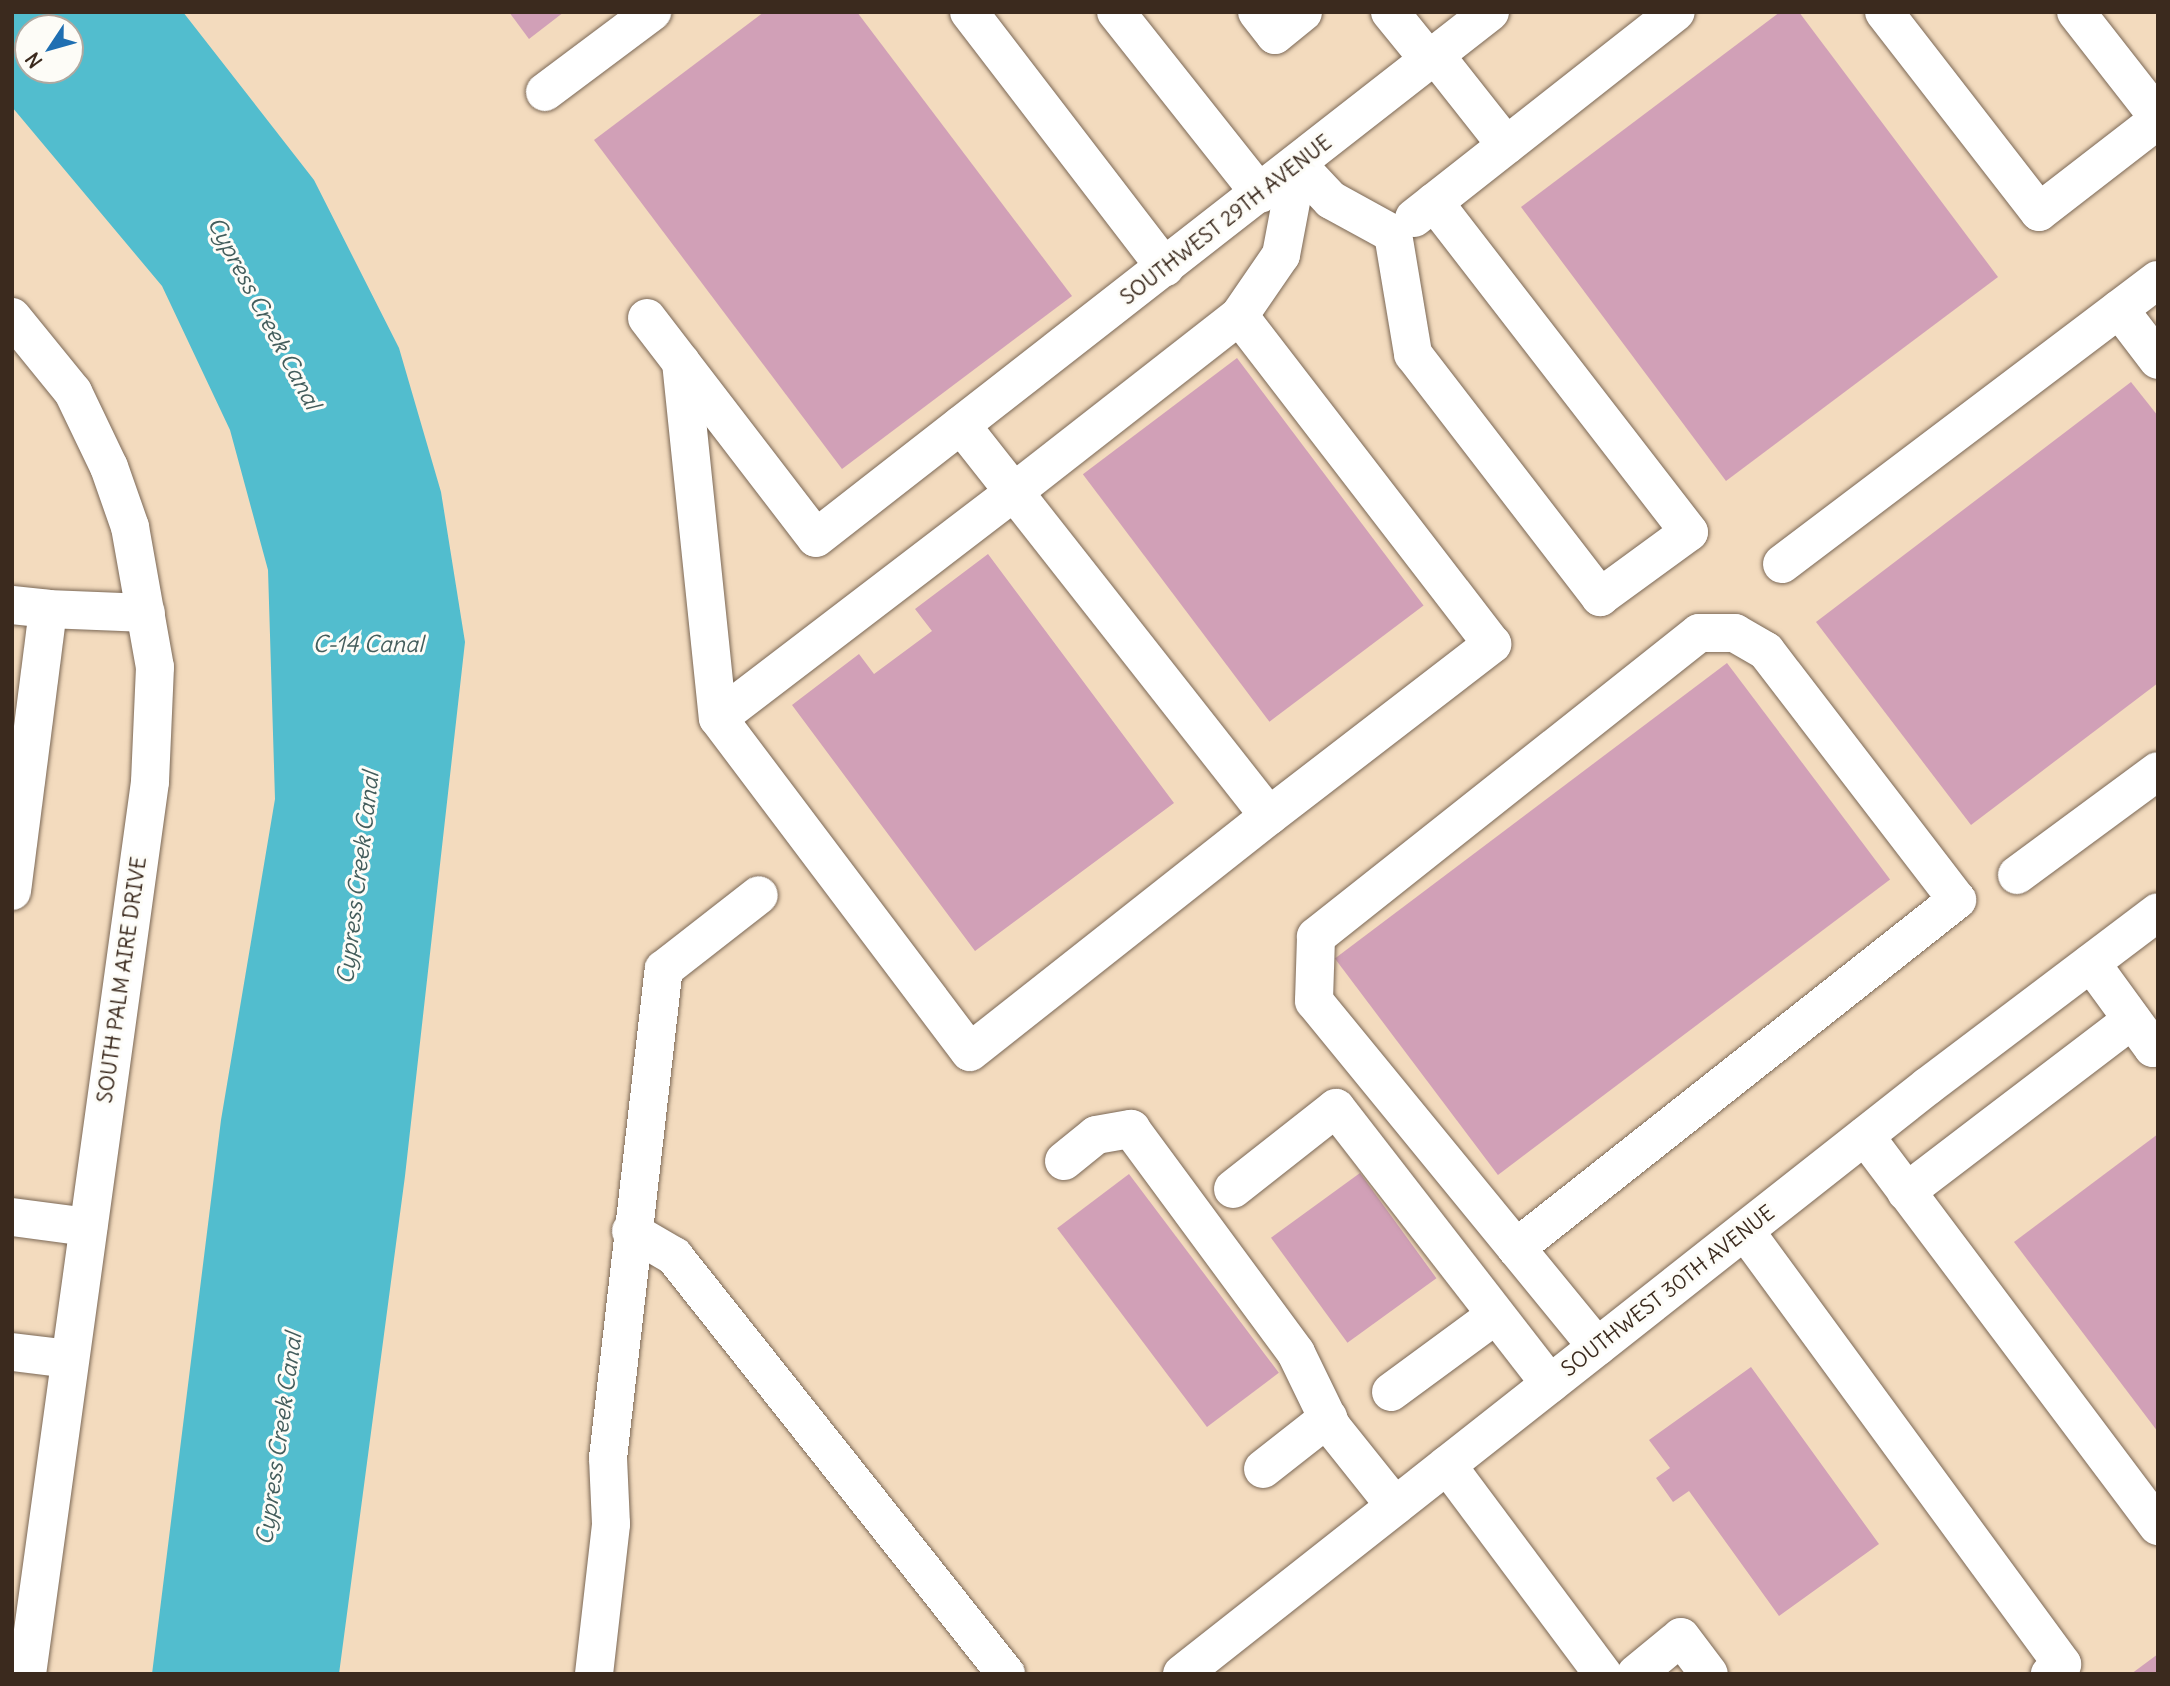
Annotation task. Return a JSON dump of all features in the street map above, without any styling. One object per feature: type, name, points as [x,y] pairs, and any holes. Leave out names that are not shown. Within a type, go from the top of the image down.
[{"type":"street","points":[[545,92],[652,12]]},
{"type":"street","points":[[969,12],[1166,267]]},
{"type":"street","points":[[1116,12],[1260,194]]},
{"type":"street","points":[[1257,12],[1275,35],[1303,12]]},
{"type":"street","points":[[1390,12],[1506,145]]},
{"type":"street","name":"SOUTHWEST 29TH AVENUE","points":[[681,362],[816,538],[1298,165],[1490,12]]},
{"type":"street","points":[[1393,234],[1676,12]]},
{"type":"street","points":[[1884,12],[2039,212],[2158,119],[2076,12]]},
{"type":"street","points":[[1298,165],[1331,200],[1393,234]]},
{"type":"street","points":[[718,718],[1239,316],[1281,255],[1298,165]]},
{"type":"street","points":[[1393,234],[1413,354],[1600,597],[1689,532],[1434,202]]},
{"type":"street","points":[[1782,564],[2158,279]]},
{"type":"street","points":[[2119,309],[2158,360]]},
{"type":"street","points":[[647,318],[681,362],[718,718],[970,1052],[1492,644],[1239,316]]},
{"type":"street","name":"SOUTH PALM AIRE DRIVE","points":[[12,317],[73,392],[109,467],[130,527],[155,667],[150,782],[27,1674]]},
{"type":"street","points":[[961,425],[1269,816]]},
{"type":"street","points":[[12,891],[30,607],[146,613]]},
{"type":"street","points":[[1516,1248],[1957,900],[1766,651],[1735,633],[1699,634],[1316,937],[1314,1001],[1597,1348]]},
{"type":"street","points":[[2017,875],[2158,771]]},
{"type":"street","points":[[594,1674],[611,1524],[608,1458],[631,1231],[664,969],[759,895]]},
{"type":"street","name":"SOUTHWEST 30TH AVENUE","points":[[1182,1674],[1865,1136],[2091,963],[2152,927]]},
{"type":"street","points":[[1906,1192],[2145,1033],[2091,963]]},
{"type":"street","points":[[1233,1189],[1336,1108],[1550,1384]]},
{"type":"street","points":[[1064,1161],[1096,1135],[1131,1129],[1296,1353],[1328,1418],[1395,1506]]},
{"type":"street","points":[[1865,1136],[2158,1526]]},
{"type":"street","points":[[12,1217],[88,1227]]},
{"type":"street","points":[[631,1231],[674,1256],[1006,1674]]},
{"type":"street","points":[[1745,1231],[2062,1664],[2050,1674]]},
{"type":"street","points":[[1391,1392],[1496,1315]]},
{"type":"street","points":[[12,1352],[69,1359]]},
{"type":"street","points":[[1263,1469],[1328,1418]]},
{"type":"street","points":[[1447,1465],[1603,1674]]},
{"type":"street","points":[[1636,1674],[1681,1637],[1709,1674]]},
{"type":"water","name":"C-14 Canal","points":[[12,12],[183,12],[314,180],[399,348],[441,492],[465,642],[405,1176],[339,1674],[152,1674],[221,1120],[275,799],[268,570],[230,430],[162,286],[12,107]]},
{"type":"building","points":[[509,12],[564,12],[529,39]]},
{"type":"building","points":[[764,12],[857,12],[1072,296],[842,469],[594,140]]},
{"type":"building","points":[[1780,12],[1799,12],[1998,277],[1726,481],[1521,207]]},
{"type":"building","points":[[1237,358],[1424,606],[1269,722],[1083,474]]},
{"type":"building","points":[[2131,382],[2158,416],[2158,683],[1971,825],[1816,622]]},
{"type":"building","points":[[988,554],[1174,803],[975,951],[792,705],[859,654],[874,674],[932,631],[915,609]]},
{"type":"building","points":[[1727,663],[1890,879],[1498,1175],[1335,958]]},
{"type":"building","points":[[2158,1134],[2158,1432],[2014,1242]]},
{"type":"building","points":[[1360,1173],[1436,1278],[1347,1343],[1271,1238]]},
{"type":"building","points":[[1129,1174],[1279,1373],[1207,1427],[1057,1228]]},
{"type":"building","points":[[1751,1367],[1879,1544],[1779,1616],[1689,1491],[1673,1502],[1656,1478],[1670,1468],[1649,1440]]},
{"type":"building","points":[[2158,1654],[2158,1674],[2131,1674]]},
{"type":"water label","name":"Cypress Creek Canal","points":[[264,313]]},
{"type":"water label","name":"Cypress Creek Canal","points":[[358,878]]},
{"type":"water label","name":"Cypress Creek Canal","points":[[279,1439]]}]
